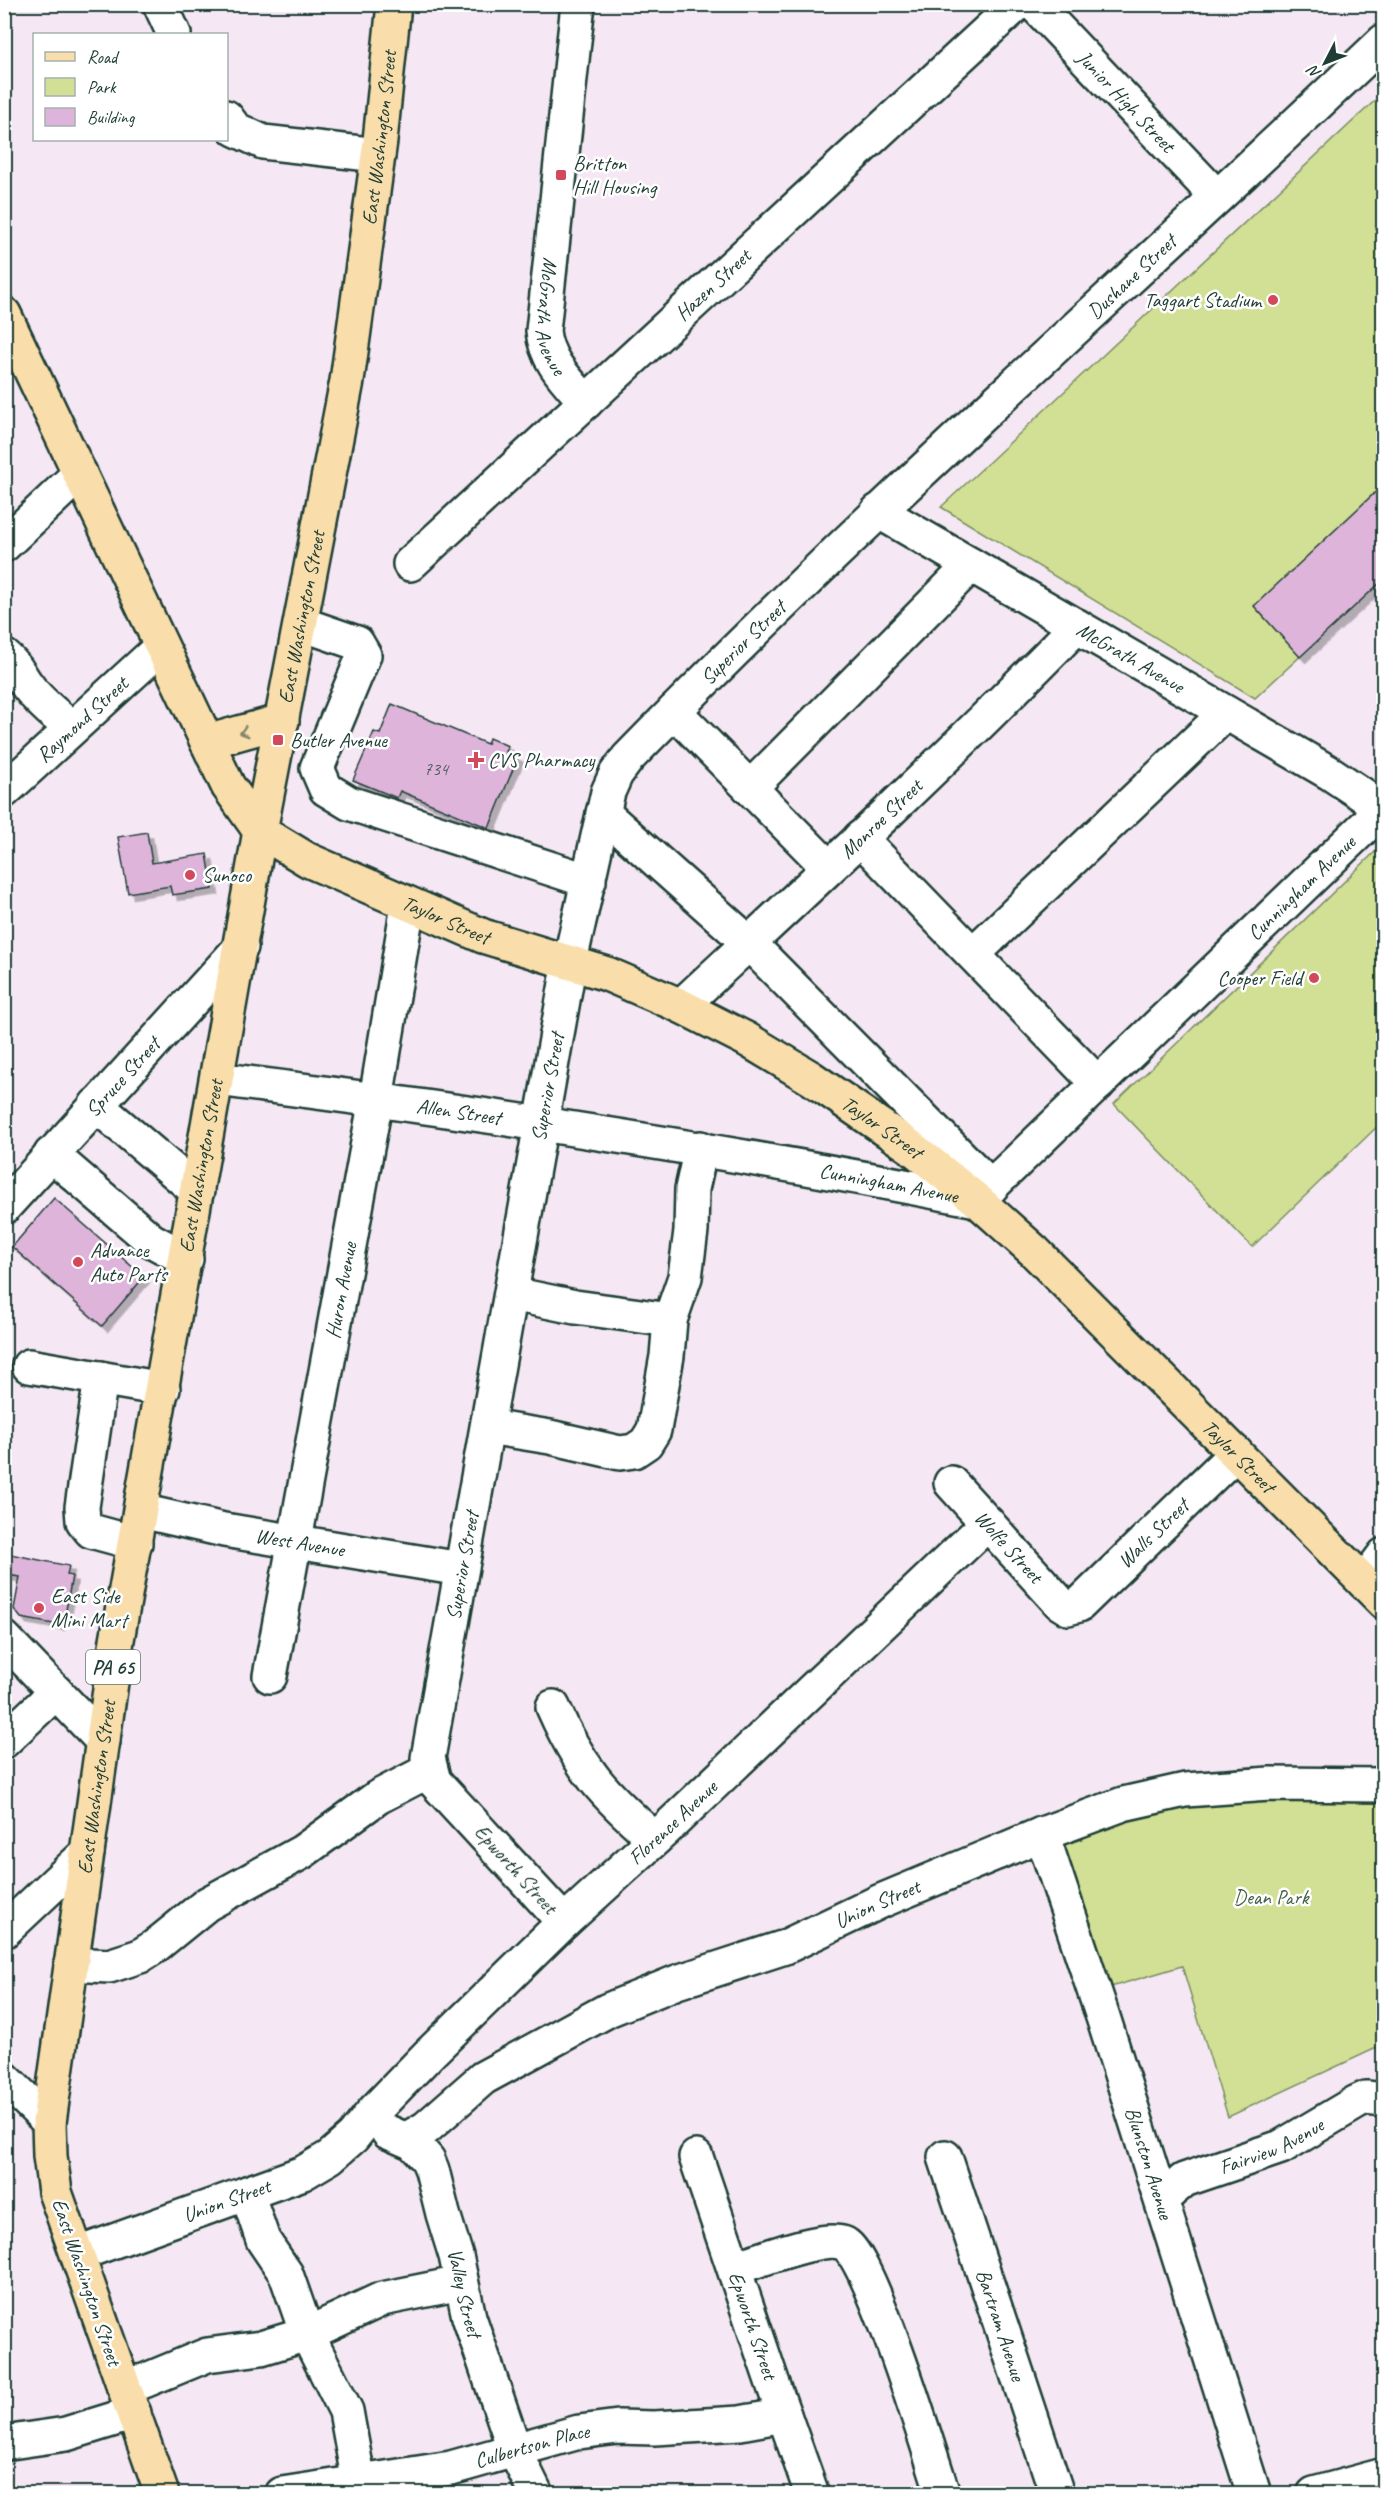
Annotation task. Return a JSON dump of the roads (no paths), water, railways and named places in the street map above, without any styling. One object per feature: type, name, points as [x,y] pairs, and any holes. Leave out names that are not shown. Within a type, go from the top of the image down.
[{"type":"main road","name":"East Washington Street","points":[[162,2493],[56,2192],[50,2156],[50,2122],[103,1741],[135,1543],[260,831],[302,624],[347,381],[378,155],[394,4]]},
{"type":"main road","points":[[4,314],[228,786],[260,831]]},
{"type":"main road","points":[[207,742],[282,721]]},
{"type":"main road","name":"Taylor Street","points":[[260,831],[308,861],[408,906],[483,936],[608,974],[681,1006],[746,1039],[811,1077],[911,1147],[984,1193],[1034,1251],[1374,1592]]},
{"type":"street","points":[[160,4],[174,33]]},
{"type":"street","name":"McGrath Avenue","points":[[578,4],[543,331],[544,344],[552,362],[586,402]]},
{"type":"street","name":"Hazen Street","points":[[410,564],[1017,4]]},
{"type":"street","name":"Junior High Street","points":[[1034,4],[1217,197]]},
{"type":"street","name":"Dushane Street","points":[[878,511],[1383,41]]},
{"type":"street","points":[[228,120],[235,129],[263,142],[378,155]]},
{"type":"street","points":[[4,545],[80,473]]},
{"type":"street","name":"McGrath Avenue","points":[[878,511],[1330,773],[1383,809]]},
{"type":"street","name":"Superior Street","points":[[430,1770],[428,1758],[570,962],[608,792],[616,774],[628,758],[878,511]]},
{"type":"street","points":[[750,788],[971,565]]},
{"type":"street","points":[[302,624],[357,643],[364,655],[317,768],[326,789],[349,803],[589,881]]},
{"type":"street","name":"Monroe Street","points":[[681,1006],[1029,676],[1077,626]]},
{"type":"street","name":"Raymond Street","points":[[4,791],[161,647]]},
{"type":"street","points":[[4,656],[17,666],[24,682],[37,698],[72,728]]},
{"type":"street","points":[[674,711],[828,867]]},
{"type":"street","points":[[973,954],[1226,713]]},
{"type":"street","name":"Cunningham Avenue","points":[[701,1148],[984,1193],[1383,809]]},
{"type":"street","name":"Taylor Street","points":[[603,813],[749,943],[984,1193]]},
{"type":"street","points":[[860,838],[1098,1084]]},
{"type":"street","name":"Huron Avenue","points":[[270,1676],[376,1099],[408,906]]},
{"type":"street","name":"Spruce Street","points":[[4,1207],[241,947]]},
{"type":"street","name":"Allen Street","points":[[217,1079],[376,1099],[701,1148]]},
{"type":"street","points":[[96,1105],[197,1191]]},
{"type":"street","points":[[488,1427],[550,1437],[620,1453],[634,1451],[646,1443],[654,1430],[667,1356],[670,1320],[686,1277],[691,1231],[692,1189],[701,1148]]},
{"type":"street","points":[[51,1155],[152,1240],[186,1259]]},
{"type":"street","points":[[512,1294],[575,1307],[670,1320]]},
{"type":"street","points":[[28,1366],[163,1389]]},
{"type":"street","points":[[101,1378],[82,1507],[83,1521],[91,1531],[135,1543]]},
{"type":"street","name":"Walls Street","points":[[1068,1608],[1079,1605],[1236,1453]]},
{"type":"street","name":"Wolfe Street","points":[[951,1483],[1060,1604],[1068,1608]]},
{"type":"street","name":"West Avenue","points":[[141,1511],[224,1530],[461,1569]]},
{"type":"street","name":"Florence Avenue","points":[[363,2126],[429,2054],[564,1922],[656,1839],[988,1523]]},
{"type":"street","points":[[1374,1592],[1383,1555]]},
{"type":"street","points":[[4,1638],[103,1741]]},
{"type":"street","points":[[4,1741],[56,1692]]},
{"type":"street","points":[[553,1707],[569,1744],[588,1772],[619,1808],[656,1839]]},
{"type":"street","points":[[71,1964],[100,1966],[122,1963],[154,1947],[207,1904],[302,1852],[378,1797],[430,1770]]},
{"type":"street","name":"Epworth Street","points":[[430,1770],[434,1781],[564,1922]]},
{"type":"street","name":"Union Street","points":[[407,2139],[426,2128],[483,2078],[608,2010],[677,1982],[785,1947],[881,1901],[1042,1834],[1123,1804],[1185,1790],[1270,1784],[1383,1785]]},
{"type":"street","name":"Blunston Avenue","points":[[1042,1834],[1162,2199],[1254,2493]]},
{"type":"street","points":[[4,1931],[87,1854]]},
{"type":"street","points":[[4,2078],[50,2122]]},
{"type":"street","name":"Fairview Avenue","points":[[1162,2199],[1184,2180],[1281,2147],[1357,2102],[1366,2098],[1383,2100]]},
{"type":"street","name":"Union Street","points":[[78,2254],[303,2173],[330,2157],[363,2126]]},
{"type":"street","name":"Valley Street","points":[[363,2126],[407,2139],[428,2160],[456,2256],[470,2317],[515,2451],[536,2493]]},
{"type":"street","name":"Epworth Street","points":[[696,2157],[812,2493]]},
{"type":"street","name":"Bartram Avenue","points":[[945,2157],[1057,2493]]},
{"type":"street","points":[[247,2193],[263,2240],[286,2274],[307,2334],[346,2411],[359,2483]]},
{"type":"street","points":[[735,2268],[797,2247],[820,2243],[844,2243],[854,2252],[889,2335],[943,2493]]},
{"type":"street","points":[[4,2443],[66,2434],[128,2399],[144,2381],[207,2355],[261,2348],[307,2334],[382,2299],[461,2283]]},
{"type":"street","name":"Culbertson Place","points":[[282,2493],[451,2469],[579,2432],[618,2427],[654,2428],[740,2423],[784,2415]]},
{"type":"street","points":[[1314,2493],[1383,2475]]},
{"type":"place","name":"Britton Hill Housing","points":[[561,175]]},
{"type":"place","name":"Taggart Stadium","points":[[1273,300]]},
{"type":"place","name":"Butler Avenue","points":[[278,740]]},
{"type":"place","name":"CVS Pharmacy","points":[[476,760]]},
{"type":"place","name":"Sunoco","points":[[190,875]]},
{"type":"place","name":"Cooper Field","points":[[1314,978]]},
{"type":"place","name":"Advance Auto Parts","points":[[78,1262]]},
{"type":"place","name":"East Side Mini Mart","points":[[39,1608]]},
{"type":"park label","name":"Dean Park","points":[[1271,1897]]}]
